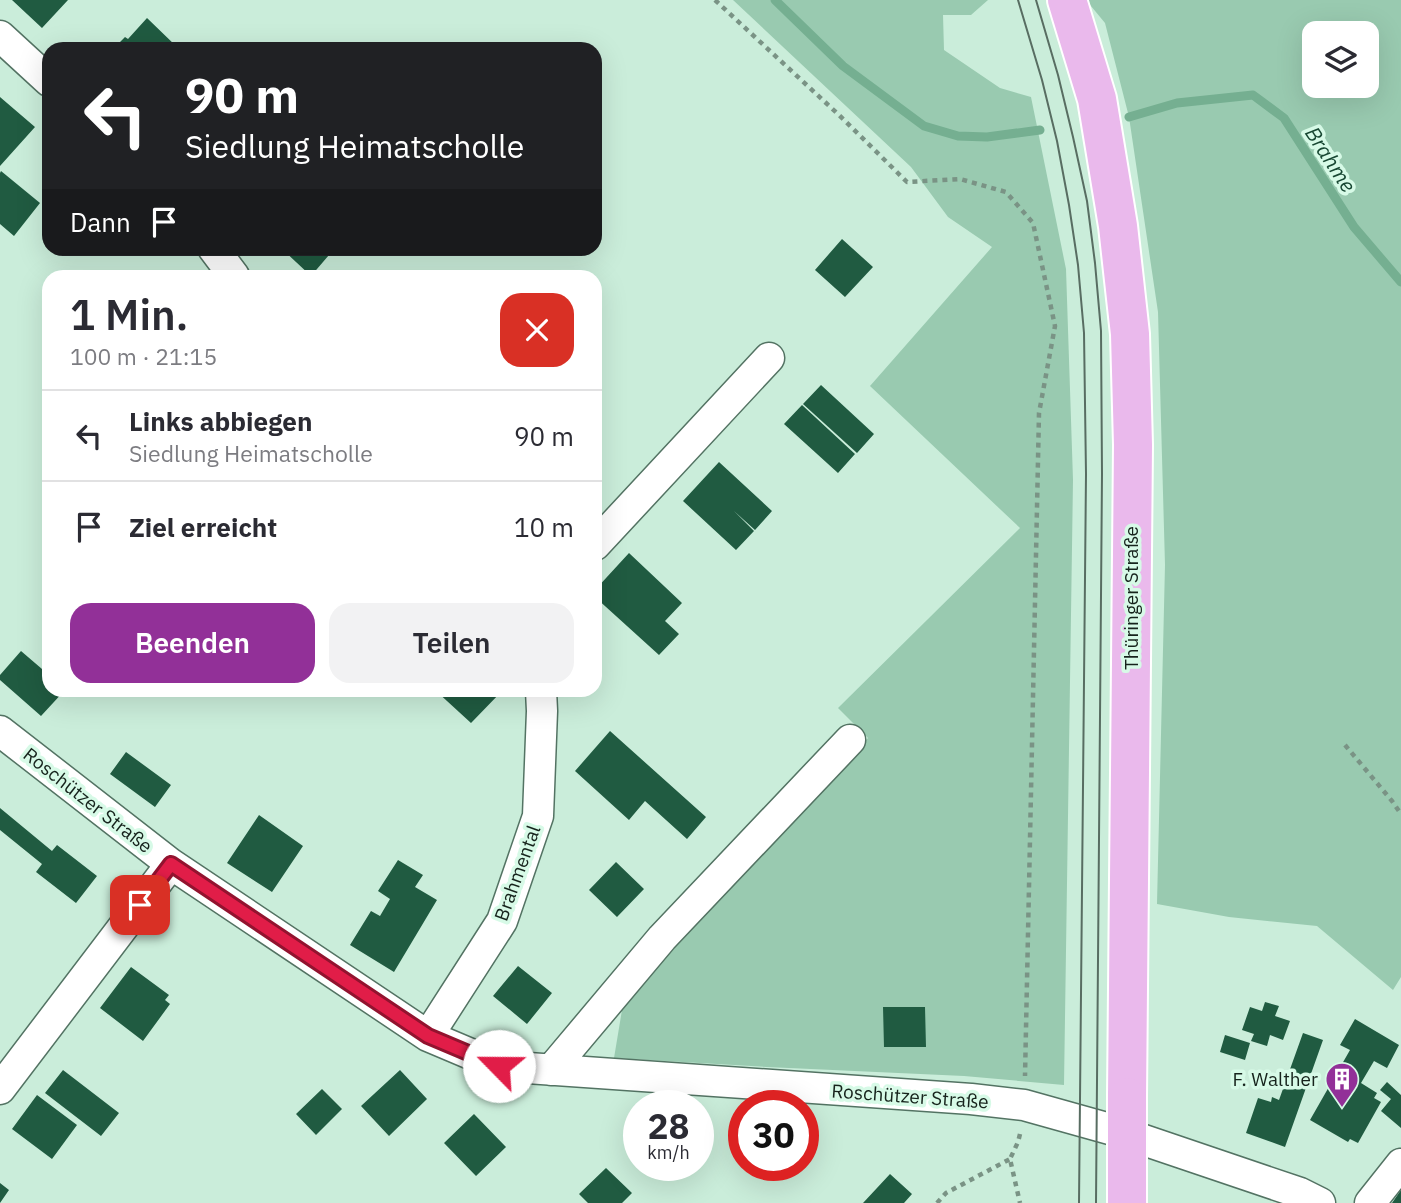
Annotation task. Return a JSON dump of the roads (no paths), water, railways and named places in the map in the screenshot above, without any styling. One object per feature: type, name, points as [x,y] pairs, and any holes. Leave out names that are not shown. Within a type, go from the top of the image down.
[{"type":"main road","name":"Thüringer Straße","points":[[1067,0],[1097,99],[1118,226],[1130,334],[1133,445],[1127,1189]]},
{"type":"street","points":[[0,36],[42,75]]},
{"type":"street","points":[[602,537],[769,358]]},
{"type":"street","name":"Brahmental","points":[[428,1036],[502,921],[538,816],[541,697]]},
{"type":"street","name":"Roschützer Straße","points":[[0,731],[171,864],[428,1036],[499,1066],[1024,1105],[1117,1131],[1300,1193],[1320,1203]]},
{"type":"street","points":[[551,1070],[662,938],[850,740]]},
{"type":"street","points":[[0,1089],[171,864]]},
{"type":"street","points":[[1370,1203],[1401,1164]]},
{"type":"waterway","name":"Brahme","points":[[775,0],[843,66],[924,126],[958,136],[987,137],[1040,130]]},
{"type":"waterway","name":"Brahme","points":[[1129,117],[1177,103],[1253,95],[1284,118],[1354,227],[1401,282]]},
{"type":"tram line","points":[[1018,0],[1057,141],[1078,265],[1084,333],[1086,474],[1079,1203]]},
{"type":"tram line","points":[[1036,0],[1058,75],[1087,201],[1101,331],[1096,1203]]},
{"type":"place","name":"F. Walther","points":[[1342,1109]]}]
